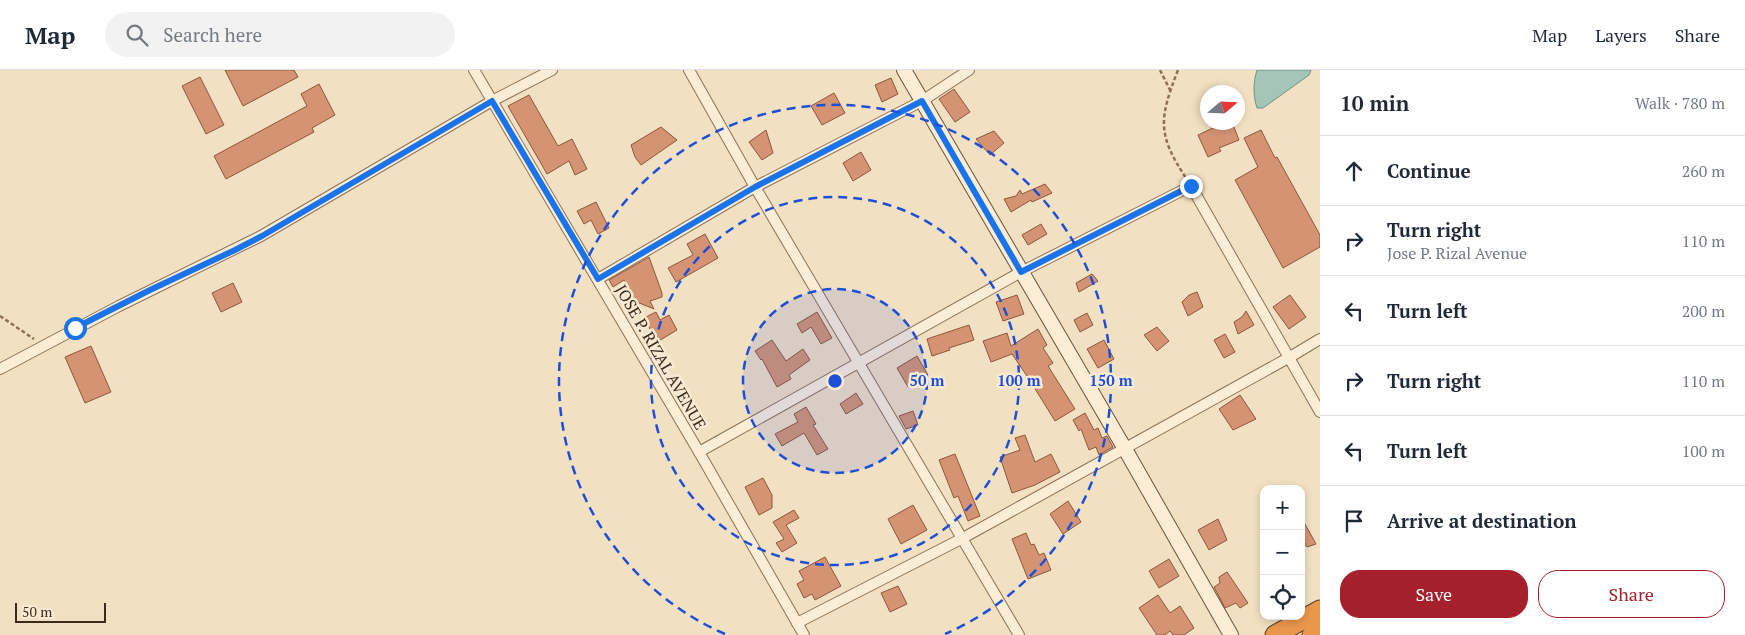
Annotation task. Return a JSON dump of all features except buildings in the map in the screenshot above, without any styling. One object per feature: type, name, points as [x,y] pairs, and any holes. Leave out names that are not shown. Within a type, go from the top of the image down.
[{"type":"highway","points":[[1275,635],[1320,610]]},
{"type":"highway","points":[[1312,635],[1320,630]]},
{"type":"street","name":"JOSE P. RIZAL AVENUE","points":[[474,70],[598,279],[804,635]]},
{"type":"street","points":[[0,369],[142,294],[262,236],[492,101],[552,70]]},
{"type":"street","points":[[689,70],[755,187],[1019,635]]},
{"type":"street","points":[[904,70],[1125,448],[1231,635]]},
{"type":"street","points":[[598,279],[755,187],[922,101],[969,70]]},
{"type":"street","points":[[699,452],[1021,272],[1191,186],[1320,412]]},
{"type":"street","points":[[797,623],[963,538],[1320,339]]},
{"type":"path","points":[[1160,70],[1170,90]]},
{"type":"path","points":[[1178,70],[1170,90],[1163,128],[1173,159],[1191,186]]},
{"type":"path","points":[[0,316],[43,346]]},
{"type":"shaded area","points":[[1257,70],[1311,70],[1309,75],[1263,108],[1257,108],[1254,84]]},
{"type":"route","points":[[75,328],[262,236],[492,101],[598,279],[755,187],[922,101],[1021,272],[1191,186]]}]
